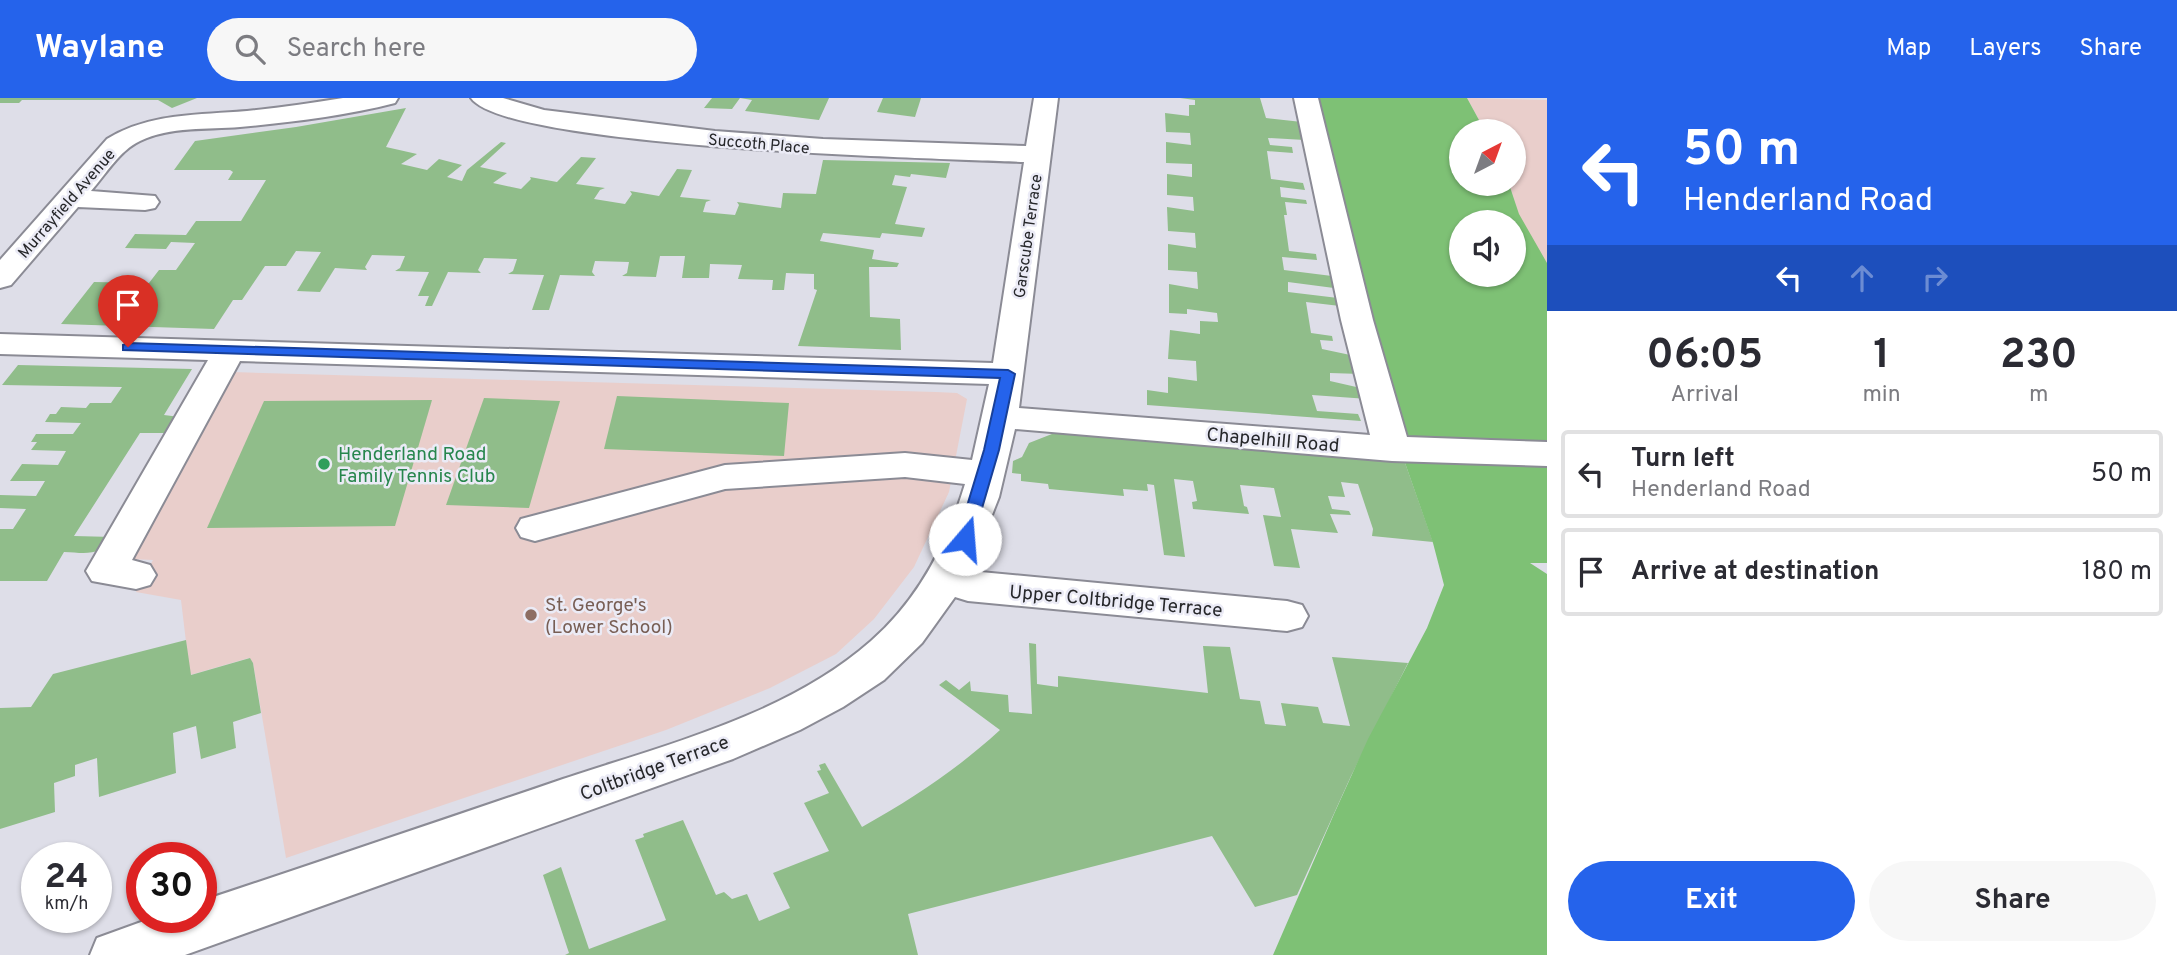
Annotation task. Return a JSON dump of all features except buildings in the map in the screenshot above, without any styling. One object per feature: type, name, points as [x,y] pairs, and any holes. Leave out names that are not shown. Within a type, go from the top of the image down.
[{"type":"street","name":"Murrayfield Avenue","points":[[0,279],[116,145],[145,130],[292,113],[386,98]]},
{"type":"street","name":"Succoth Place","points":[[483,98],[540,116],[700,138],[822,148],[1038,154]]},
{"type":"street","name":"Garscube Terrace","points":[[1008,374],[1046,98]]},
{"type":"street","points":[[1306,98],[1357,320],[1405,449]]},
{"type":"street","points":[[70,198],[145,202]]},
{"type":"street","points":[[0,344],[1008,374]]},
{"type":"street","points":[[136,575],[106,571],[230,350]]},
{"type":"street","name":"Coltbridge Terrace","points":[[116,955],[717,746],[761,728],[832,692],[862,673],[888,651],[945,579],[965,539],[985,474],[1008,374]]},
{"type":"street","name":"Chapelhill Road","points":[[999,417],[1405,449],[1547,454]]},
{"type":"street","points":[[535,528],[725,477],[905,466],[985,474]]},
{"type":"street","name":"Upper Coltbridge Terrace","points":[[945,579],[968,586],[1287,616]]},
{"type":"shaded area","points":[[1467,98],[1547,100],[1547,355],[1526,250],[1526,210],[1517,210],[1513,196],[1526,196],[1526,119],[1478,119]]},
{"type":"shaded area","name":"St. George's (Lower School)","points":[[232,372],[936,392],[957,393],[967,399],[949,492],[914,567],[874,619],[836,654],[770,688],[666,730],[286,858],[253,663],[249,658],[190,675],[181,600],[136,592],[153,560],[130,559]]},
{"type":"green space","points":[[0,98],[197,98],[172,108],[158,100],[22,100],[19,103],[0,103]]},
{"type":"green space","points":[[712,98],[740,98],[732,109],[704,108]]},
{"type":"green space","points":[[740,98],[829,98],[819,120],[745,111],[752,100]]},
{"type":"green space","points":[[883,98],[921,98],[915,117],[877,112]]},
{"type":"green space","points":[[1180,98],[1260,98],[1266,118],[1302,122],[1305,140],[1268,138],[1270,145],[1292,147],[1293,153],[1267,151],[1271,179],[1303,183],[1305,190],[1280,187],[1281,197],[1306,200],[1307,204],[1285,202],[1289,251],[1316,254],[1317,260],[1282,257],[1284,270],[1332,276],[1334,288],[1288,282],[1288,292],[1338,298],[1340,306],[1306,302],[1311,333],[1332,336],[1333,341],[1320,340],[1322,349],[1355,356],[1361,374],[1330,373],[1330,381],[1365,389],[1368,399],[1312,395],[1317,411],[1358,414],[1361,421],[1147,405],[1147,390],[1168,393],[1168,377],[1197,381],[1196,361],[1168,359],[1170,330],[1200,334],[1200,321],[1218,322],[1217,313],[1187,309],[1187,314],[1169,313],[1169,284],[1198,289],[1197,272],[1168,270],[1168,244],[1196,248],[1195,233],[1168,231],[1167,207],[1194,211],[1193,197],[1167,195],[1167,174],[1192,177],[1192,164],[1166,163],[1166,142],[1191,145],[1190,133],[1166,132],[1165,113],[1189,116],[1189,105],[1195,105],[1195,100]]},
{"type":"green space","points":[[1314,98],[1467,98],[1478,119],[1449,119],[1449,196],[1513,196],[1518,210],[1449,210],[1449,287],[1526,287],[1526,226],[1547,263],[1547,563],[1530,563],[1547,574],[1547,955],[1273,955],[1368,739],[1427,628],[1444,585],[1433,543],[1404,460]]},
{"type":"green space","points":[[406,108],[386,147],[417,154],[401,164],[427,170],[439,159],[462,165],[447,177],[462,181],[467,170],[501,142],[506,143],[480,167],[507,173],[493,183],[521,189],[530,177],[557,182],[581,157],[596,158],[576,184],[605,188],[600,190],[594,199],[625,204],[632,194],[630,191],[659,196],[677,169],[692,170],[680,197],[711,200],[706,202],[703,212],[735,215],[739,205],[737,202],[781,208],[783,193],[816,194],[823,160],[950,163],[946,178],[895,175],[892,185],[907,187],[895,224],[925,228],[922,237],[882,233],[880,238],[823,233],[820,241],[874,250],[872,259],[899,263],[897,267],[869,267],[870,317],[900,319],[901,350],[798,346],[817,290],[814,289],[814,274],[786,273],[784,290],[772,290],[773,280],[738,279],[742,265],[710,264],[709,278],[682,278],[685,256],[660,256],[656,277],[622,276],[627,273],[629,262],[595,261],[592,272],[595,276],[560,275],[549,310],[532,310],[544,275],[508,274],[513,271],[517,259],[484,258],[478,270],[481,273],[448,272],[432,306],[425,306],[429,296],[418,296],[429,272],[395,271],[400,268],[405,256],[372,255],[365,267],[367,270],[335,268],[320,292],[297,291],[321,252],[296,251],[286,266],[265,266],[242,300],[233,300],[214,329],[61,324],[94,282],[149,283],[159,270],[176,270],[195,243],[171,242],[166,249],[125,248],[135,234],[186,235],[196,221],[241,221],[266,180],[228,180],[233,172],[230,170],[174,170],[195,141]]},
{"type":"green space","points":[[18,365],[192,369],[164,415],[180,417],[164,433],[140,433],[74,536],[113,537],[98,551],[64,552],[47,581],[0,581],[0,529],[13,529],[26,509],[0,508],[0,495],[36,496],[45,481],[10,481],[22,464],[58,465],[66,451],[31,450],[37,442],[31,442],[36,434],[73,434],[81,423],[45,422],[50,414],[56,414],[61,407],[86,408],[90,403],[111,403],[122,387],[2,385]]},
{"type":"green space","points":[[617,396],[789,403],[784,456],[604,449]]},
{"type":"green space","points":[[484,398],[560,401],[529,508],[446,505]]},
{"type":"green space","name":"Henderland Road Family Tennis Club","points":[[432,400],[395,526],[207,528],[264,401]]},
{"type":"green space","points":[[1057,432],[1404,460],[1433,542],[1372,536],[1373,529],[1358,484],[1341,482],[1345,497],[1328,496],[1332,509],[1349,511],[1351,515],[1330,514],[1338,533],[1291,529],[1300,568],[1274,566],[1263,515],[1281,517],[1274,488],[1240,485],[1244,506],[1249,514],[1193,509],[1192,502],[1197,501],[1193,481],[1174,479],[1185,557],[1164,555],[1154,485],[1147,484],[1148,491],[1123,489],[1124,496],[1049,489],[1048,484],[1021,481],[1021,474],[1012,473],[1013,461],[1022,457],[1029,443]]},
{"type":"green space","points":[[186,640],[191,675],[250,658],[253,663],[261,713],[233,722],[236,748],[201,759],[196,726],[173,733],[176,773],[99,797],[97,758],[75,765],[75,776],[54,783],[55,812],[0,829],[0,708],[31,707],[53,674]]},
{"type":"green space","points":[[1029,643],[1036,644],[1037,684],[1058,687],[1058,676],[1208,693],[1203,646],[1230,647],[1240,699],[1260,701],[1265,724],[1286,726],[1281,703],[1318,707],[1323,723],[1350,726],[1332,657],[1408,663],[1351,776],[1297,895],[1255,907],[1212,836],[908,914],[918,955],[565,955],[569,953],[543,875],[561,867],[589,949],[666,920],[635,840],[644,837],[643,834],[683,820],[716,895],[724,892],[732,899],[747,894],[759,921],[790,908],[773,873],[829,851],[804,803],[829,793],[817,771],[821,770],[819,765],[825,763],[862,827],[881,816],[951,771],[1000,730],[939,685],[946,680],[959,690],[970,681],[971,691],[1008,695],[1009,712],[1032,714]]},
{"type":"place","name":"Henderland Road Family Tennis Club","points":[[324,464]]},
{"type":"place","name":"St. George's (Lower School)","points":[[531,615]]},
{"type":"route","points":[[128,347],[1008,374],[991,450],[965,539]]}]
